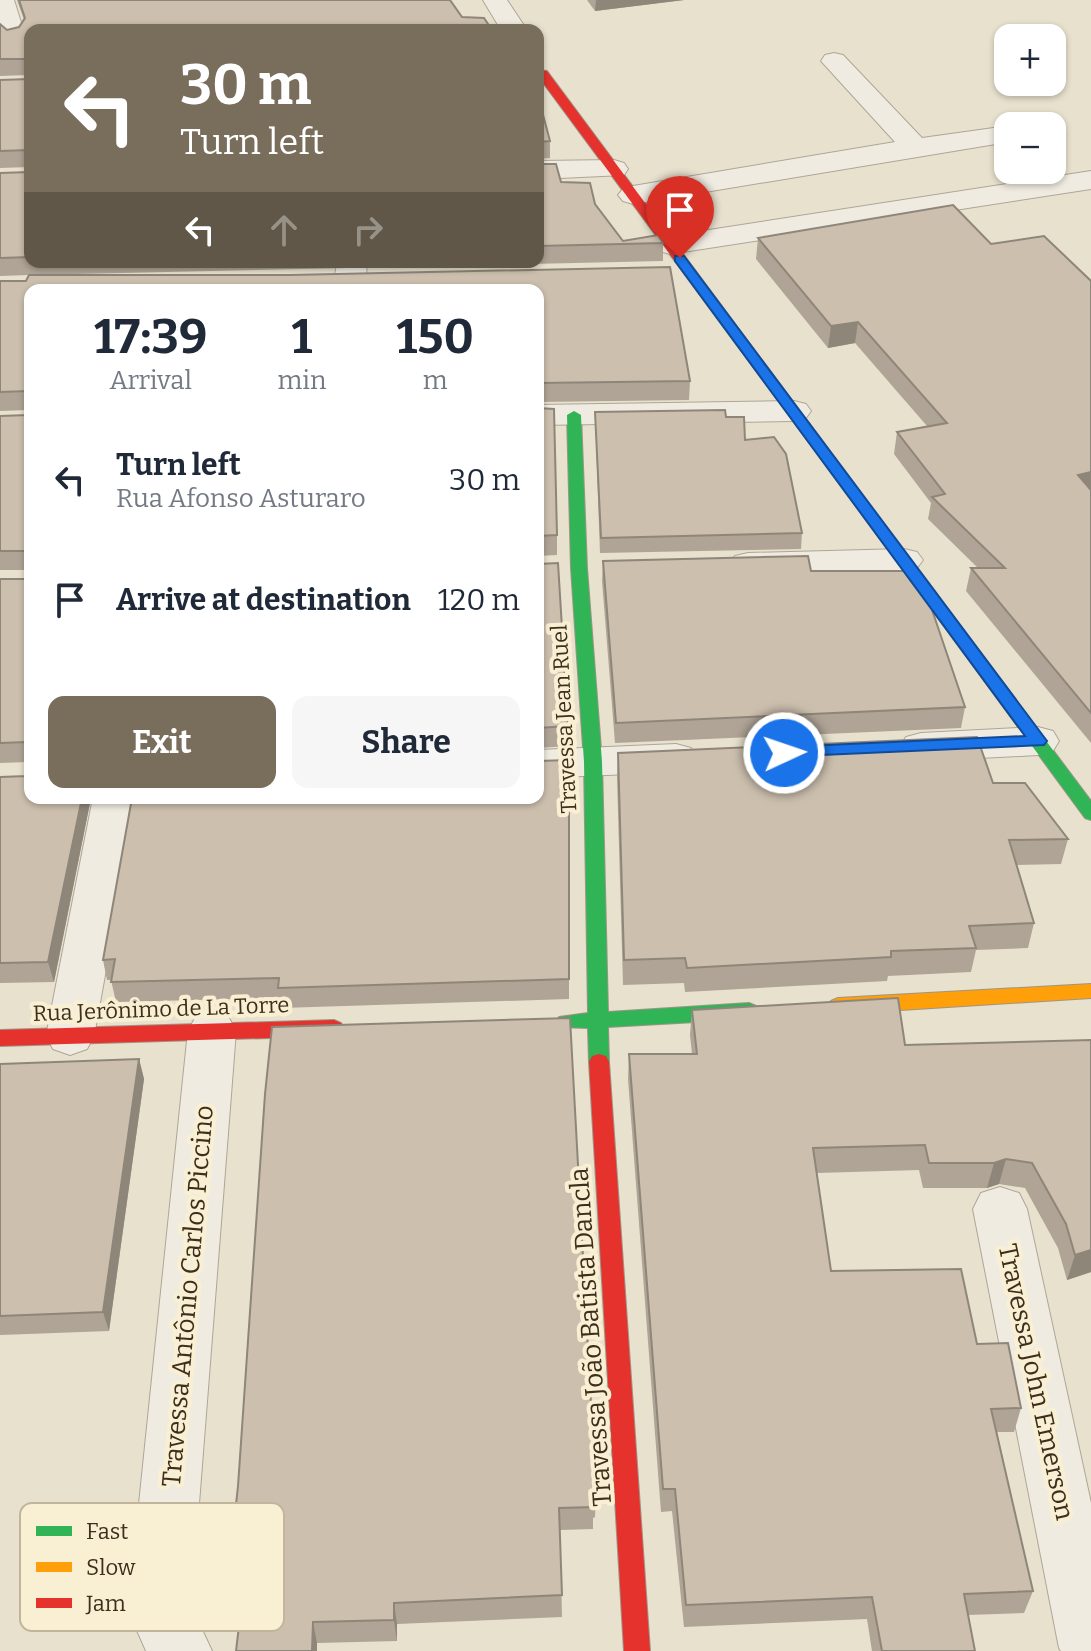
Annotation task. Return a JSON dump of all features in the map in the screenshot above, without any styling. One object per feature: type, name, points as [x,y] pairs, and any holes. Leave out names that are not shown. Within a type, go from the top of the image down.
[{"type":"street","points":[[2,0],[12,35]]},
{"type":"street","points":[[495,0],[510,24]]},
{"type":"street","points":[[834,61],[915,147]]},
{"type":"street","points":[[544,76],[633,195],[673,263],[794,411],[1091,814]]},
{"type":"street","points":[[633,195],[994,136]]},
{"type":"street","points":[[544,170],[614,169]]},
{"type":"street","points":[[673,263],[1091,180]]},
{"type":"street","points":[[318,279],[358,277]]},
{"type":"street","points":[[544,415],[794,411]]},
{"type":"street","name":"Travessa Jean Ruel","points":[[574,415],[594,568],[596,1020]]},
{"type":"street","points":[[718,565],[904,560]]},
{"type":"street","points":[[544,569],[594,568]]},
{"type":"street","points":[[879,749],[1038,741]]},
{"type":"street","points":[[544,764],[720,756]]},
{"type":"street","points":[[70,1036],[114,804]]},
{"type":"street","points":[[819,1007],[1091,991]]},
{"type":"street","points":[[541,1023],[771,1010]]},
{"type":"street","name":"Travessa João Batista Dancla","points":[[596,1020],[637,1651]]},
{"type":"street","name":"Rua Jerônimo de La Torre","points":[[0,1038],[355,1028]]},
{"type":"street","name":"Travessa Antônio Carlos Piccino","points":[[169,1503],[212,1031]]},
{"type":"street","name":"Travessa John Emerson","points":[[1000,1209],[1091,1648]]},
{"type":"street","name":"Travessa Antônio Carlos Piccino","points":[[170,1631],[180,1651]]},
{"type":"building","points":[[19,0],[450,0],[462,17],[484,18],[488,24],[24,24],[24,59],[0,59],[0,24],[7,30],[19,27],[25,18]]},
{"type":"building","points":[[24,79],[24,150],[0,151],[0,80]]},
{"type":"building","points":[[544,118],[550,141],[544,142]]},
{"type":"building","points":[[544,164],[556,164],[561,182],[590,183],[595,204],[623,241],[658,235],[663,243],[544,246]]},
{"type":"building","points":[[24,172],[24,257],[0,258],[0,173]]},
{"type":"building","points":[[953,205],[991,244],[1044,236],[1091,281],[1091,472],[1078,475],[1091,490],[1091,713],[971,568],[1005,568],[932,497],[945,494],[897,432],[947,423],[858,322],[831,326],[758,238]]},
{"type":"building","points":[[670,267],[690,381],[544,383],[544,284],[24,284],[24,391],[0,392],[0,281],[26,281],[29,275],[290,275]]},
{"type":"building","points":[[544,408],[554,409],[557,535],[544,536]]},
{"type":"building","points":[[725,410],[726,417],[744,417],[745,440],[774,437],[786,454],[802,533],[601,538],[595,412]]},
{"type":"building","points":[[24,415],[24,551],[0,551],[0,416]]},
{"type":"building","points":[[808,556],[811,571],[906,571],[930,604],[965,707],[616,723],[603,561]]},
{"type":"building","points":[[558,563],[568,726],[544,728],[544,564]]},
{"type":"building","points":[[0,579],[24,579],[24,742],[0,743]]},
{"type":"building","points":[[977,737],[993,783],[1025,783],[1068,839],[1009,840],[1034,923],[969,926],[976,948],[891,951],[891,957],[687,968],[685,958],[624,960],[618,753]]},
{"type":"building","points":[[569,760],[569,979],[278,988],[279,978],[111,982],[115,959],[103,960],[131,804],[544,804],[544,761]]},
{"type":"building","points":[[24,776],[24,804],[81,804],[48,962],[0,963],[0,777]]},
{"type":"building","points":[[898,998],[905,1045],[1091,1040],[1091,1250],[1075,1255],[1066,1224],[1032,1163],[1006,1159],[994,1163],[929,1163],[925,1145],[813,1148],[831,1271],[961,1269],[977,1344],[1008,1343],[1021,1408],[991,1409],[1033,1591],[964,1594],[975,1651],[882,1651],[872,1597],[686,1605],[675,1489],[663,1489],[629,1054],[697,1054],[692,1010]]},
{"type":"building","points":[[570,1018],[596,1495],[593,1495],[594,1507],[559,1508],[562,1595],[394,1603],[394,1620],[313,1622],[312,1651],[236,1651],[238,1631],[284,1631],[284,1503],[236,1503],[272,1027]]},
{"type":"building","points":[[139,1059],[103,1312],[0,1316],[0,1064]]},
{"type":"traffic: fast","points":[[574,415],[579,568],[593,762],[599,1062]]},
{"type":"traffic: fast","points":[[858,499],[1091,814]]},
{"type":"traffic: fast","points":[[566,1022],[749,1011]]},
{"type":"traffic: slow","points":[[838,1006],[1091,991]]},
{"type":"traffic: jam","points":[[544,74],[858,499]]},
{"type":"traffic: jam","points":[[0,1038],[334,1028]]},
{"type":"traffic: jam","points":[[599,1062],[637,1651]]},
{"type":"route","points":[[680,258],[1038,741],[784,753]]}]
